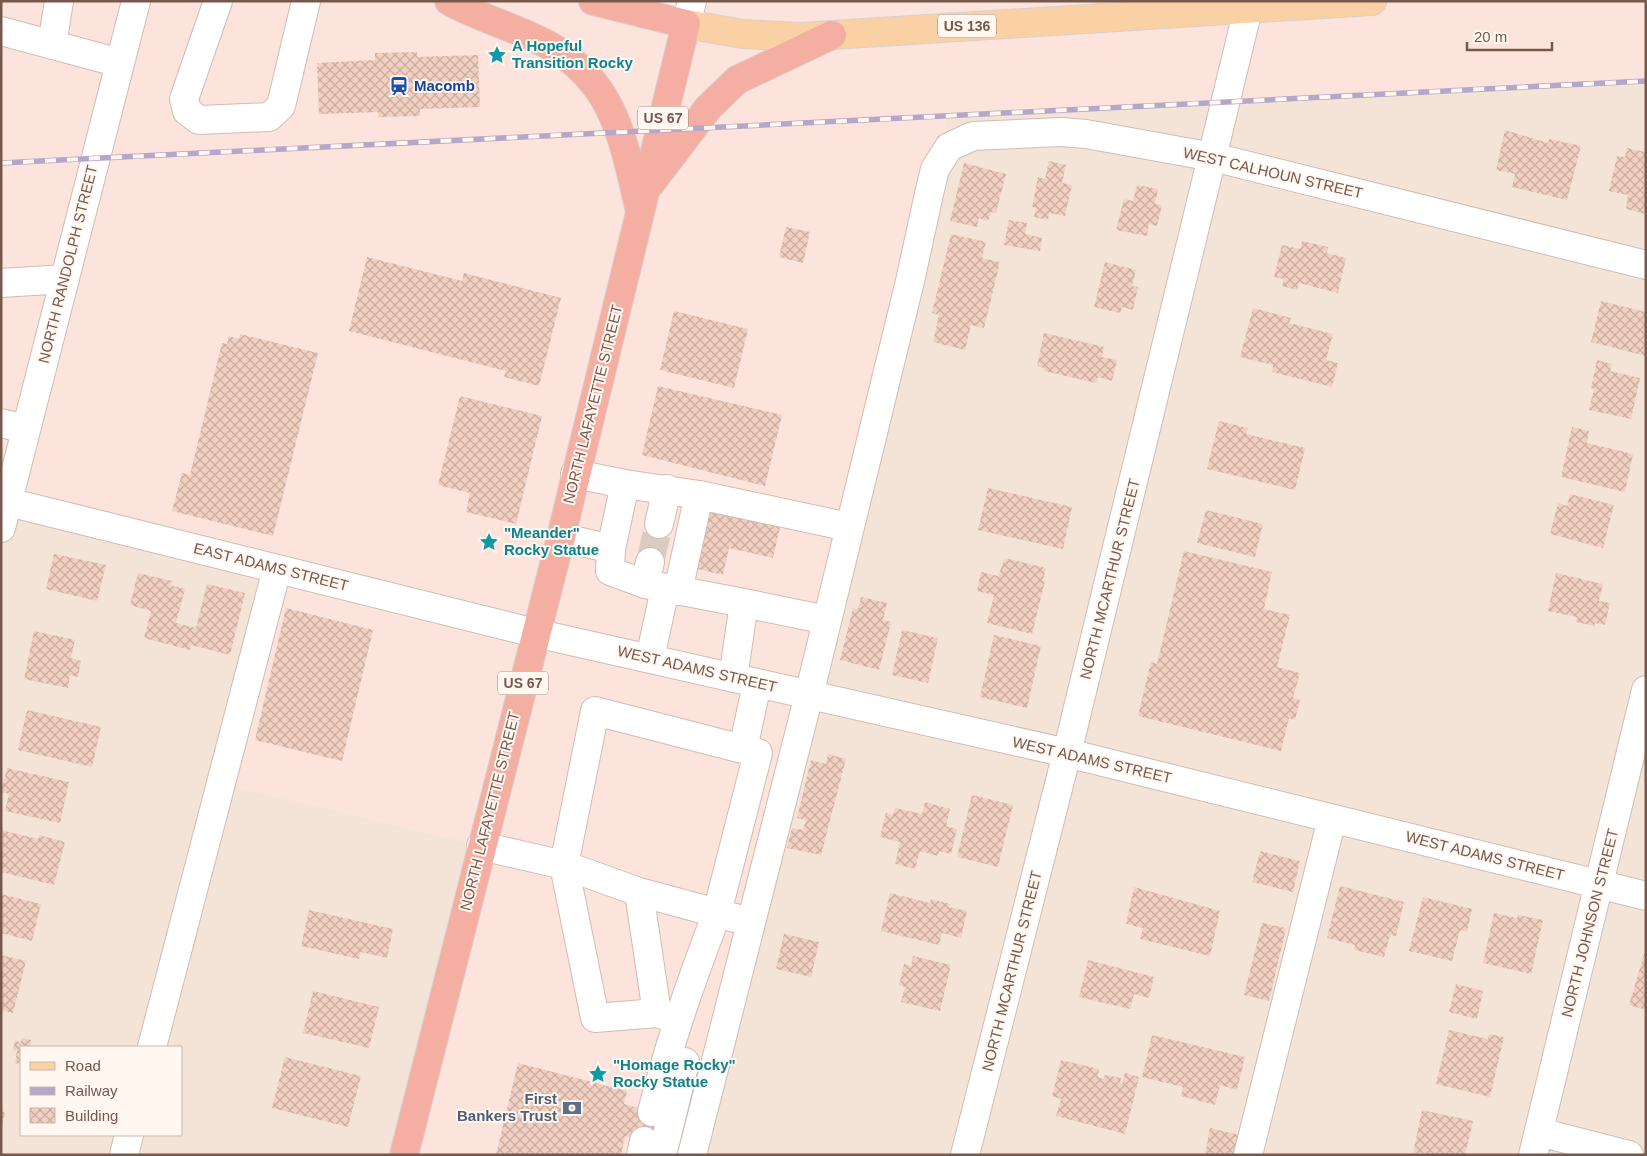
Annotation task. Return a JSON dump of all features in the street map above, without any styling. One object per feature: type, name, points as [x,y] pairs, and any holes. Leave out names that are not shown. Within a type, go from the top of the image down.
[{"type":"highway","name":"US 67","points":[[449,1],[550,46],[586,72],[612,111],[621,133],[642,201]]},
{"type":"highway","points":[[593,1],[689,13]]},
{"type":"highway","name":"NORTH LAFAYETTE STREET","points":[[404,1155],[535,633],[561,537],[689,13]]},
{"type":"highway","points":[[642,201],[708,108],[737,80],[832,35]]},
{"type":"main road","name":"US 136","points":[[689,13],[743,34],[800,37],[1249,5],[1372,1]]},
{"type":"street","points":[[52,45],[59,1]]},
{"type":"street","name":"NORTH RANDOLPH STREET","points":[[5,515],[14,426],[65,279],[136,1]]},
{"type":"street","points":[[218,1],[184,99],[187,111],[199,120],[269,117],[281,106],[306,1]]},
{"type":"street","name":"NORTH MCARTHUR STREET","points":[[965,1155],[1067,753],[1249,5]]},
{"type":"street","points":[[1,31],[120,63]]},
{"type":"street","name":"WEST CALHOUN STREET","points":[[692,1155],[809,695],[929,194],[941,156],[949,147],[973,136],[1061,132],[1213,157],[1646,265]]},
{"type":"street","points":[[1,283],[65,279]]},
{"type":"street","points":[[575,474],[625,484],[699,495],[849,527]]},
{"type":"street","points":[[625,484],[611,549],[610,571],[744,603],[827,620]]},
{"type":"street","points":[[659,524],[667,489]]},
{"type":"street","points":[[650,658],[660,582],[699,495]]},
{"type":"street","name":"EAST ADAMS STREET","points":[[5,515],[277,569],[535,633]]},
{"type":"street","points":[[561,537],[611,549]]},
{"type":"street","points":[[152,1046],[277,569]]},
{"type":"street","points":[[743,749],[745,681],[744,603]]},
{"type":"street","name":"WEST ADAMS STREET","points":[[535,633],[1067,753],[1646,896]]},
{"type":"street","name":"NORTH JOHNSON STREET","points":[[1536,1144],[1646,690]]},
{"type":"street","points":[[596,711],[758,753],[717,913],[667,1016],[595,1018],[564,865],[596,711]]},
{"type":"street","points":[[1248,1155],[1332,819]]},
{"type":"street","points":[[482,846],[564,865],[638,892],[750,923]]},
{"type":"street","points":[[638,892],[675,1059],[649,1150]]},
{"type":"street","points":[[675,1059],[714,1067]]},
{"type":"street","points":[[652,1112],[675,1059]]},
{"type":"street","points":[[124,1155],[129,1136]]},
{"type":"street","points":[[1536,1144],[1629,1155]]},
{"type":"shaded area","points":[[1,1],[593,1],[686,24],[692,1],[1646,1],[1646,81],[948,116],[692,1155],[404,1155],[481,846],[221,784],[277,569],[1,500],[1,163],[33,161],[1,162]]},
{"type":"shaded area","points":[[1646,81],[1646,1155],[692,1155],[948,116]]},
{"type":"shaded area","points":[[1,500],[277,569],[481,846],[404,1155],[1,1155]]},
{"type":"building","points":[[417,52],[417,57],[478,55],[480,107],[420,109],[420,116],[378,117],[378,112],[319,114],[317,63],[375,60],[375,53]]},
{"type":"building","points":[[1505,130],[1548,143],[1549,139],[1581,146],[1567,200],[1512,187],[1515,174],[1496,170]]},
{"type":"building","points":[[1627,148],[1646,152],[1646,214],[1626,209],[1628,195],[1609,191],[1617,156],[1625,157]]},
{"type":"building","points":[[1049,161],[1066,165],[1062,183],[1072,185],[1065,216],[1049,213],[1048,220],[1034,217],[1036,208],[1032,207],[1038,177],[1045,179]]},
{"type":"building","points":[[964,163],[1006,174],[996,213],[991,212],[988,221],[979,218],[977,227],[950,221]]},
{"type":"building","points":[[1137,185],[1158,189],[1155,204],[1162,205],[1157,226],[1149,224],[1147,236],[1116,230],[1124,199],[1133,201]]},
{"type":"building","points":[[1009,220],[1027,223],[1025,234],[1042,238],[1040,251],[1004,245]]},
{"type":"building","points":[[786,227],[810,232],[803,263],[779,257]]},
{"type":"building","points":[[951,234],[986,242],[982,258],[1000,262],[984,328],[971,325],[965,350],[933,342],[939,315],[932,313]]},
{"type":"building","points":[[1302,241],[1328,247],[1327,253],[1346,258],[1338,293],[1299,283],[1297,290],[1282,286],[1284,279],[1274,277],[1282,245],[1300,249]]},
{"type":"building","points":[[367,257],[462,281],[464,273],[561,298],[539,386],[504,377],[506,371],[349,331]]},
{"type":"building","points":[[1105,262],[1136,270],[1132,286],[1138,287],[1133,310],[1122,307],[1120,313],[1094,307]]},
{"type":"building","points":[[1601,301],[1646,312],[1646,356],[1591,342]]},
{"type":"building","points":[[1253,308],[1291,318],[1289,323],[1333,334],[1326,360],[1338,363],[1332,387],[1272,372],[1273,365],[1240,357]]},
{"type":"building","points":[[674,311],[748,329],[734,388],[660,370]]},
{"type":"building","points":[[1044,333],[1104,347],[1102,357],[1117,360],[1112,381],[1098,377],[1096,383],[1044,371],[1044,368],[1037,366]]},
{"type":"building","points":[[240,334],[318,353],[273,536],[172,511],[182,473],[190,475],[222,343],[227,344],[229,336],[239,339]]},
{"type":"building","points":[[1597,360],[1612,364],[1610,371],[1640,378],[1631,419],[1589,410],[1594,389],[1591,388]]},
{"type":"building","points":[[658,386],[782,415],[765,486],[642,455]]},
{"type":"building","points":[[460,396],[542,416],[516,524],[466,512],[470,493],[438,485]]},
{"type":"building","points":[[1219,421],[1248,428],[1246,434],[1305,448],[1295,490],[1207,469]]},
{"type":"building","points":[[1572,427],[1589,431],[1587,443],[1633,454],[1625,492],[1561,477]]},
{"type":"building","points":[[988,488],[1072,507],[1063,549],[978,530]]},
{"type":"building","points":[[1570,494],[1614,505],[1603,548],[1550,534],[1558,503],[1567,506]]},
{"type":"building","points":[[708,502],[782,519],[773,558],[729,548],[723,575],[693,568]]},
{"type":"building","points":[[1206,510],[1263,524],[1255,557],[1197,543]]},
{"type":"building","points":[[1184,551],[1272,572],[1264,609],[1290,615],[1277,667],[1300,673],[1293,698],[1300,700],[1295,720],[1289,718],[1281,751],[1138,716],[1151,662],[1157,664]]},
{"type":"building","points":[[54,554],[106,565],[97,601],[46,589]]},
{"type":"building","points":[[1005,558],[1046,568],[1043,580],[1045,581],[1032,634],[987,623],[994,595],[977,591],[981,572],[998,576]]},
{"type":"building","points":[[138,573],[172,581],[170,585],[185,589],[176,623],[196,628],[207,584],[245,593],[230,655],[191,645],[190,650],[144,638],[151,611],[130,605]]},
{"type":"building","points":[[1556,573],[1603,584],[1599,601],[1610,603],[1605,625],[1595,623],[1594,626],[1576,622],[1577,617],[1548,611]]},
{"type":"building","points":[[861,597],[887,603],[883,620],[891,622],[879,670],[840,660],[853,608],[858,609]]},
{"type":"building","points":[[286,608],[373,630],[342,761],[255,740]]},
{"type":"building","points":[[902,630],[938,638],[928,683],[892,675]]},
{"type":"building","points":[[34,631],[75,640],[71,658],[81,661],[78,677],[70,675],[68,688],[24,679]]},
{"type":"building","points":[[994,635],[1041,646],[1027,708],[980,697]]},
{"type":"building","points":[[27,710],[101,727],[92,767],[18,750]]},
{"type":"building","points":[[828,754],[846,759],[821,855],[787,848],[792,828],[803,830],[806,820],[797,818],[811,760],[826,764]]},
{"type":"building","points":[[7,768],[69,782],[60,823],[5,811],[9,794],[1,792]]},
{"type":"building","points":[[972,795],[1013,805],[998,867],[957,857]]},
{"type":"building","points":[[925,802],[950,809],[946,826],[957,829],[951,854],[939,851],[938,856],[920,851],[915,869],[895,864],[900,842],[880,837],[886,813],[893,815],[895,808],[922,814]]},
{"type":"building","points":[[1,830],[38,839],[39,835],[65,842],[54,885],[1,872]]},
{"type":"building","points":[[1260,851],[1300,861],[1293,892],[1252,882]]},
{"type":"building","points":[[1340,886],[1404,902],[1396,936],[1390,935],[1384,957],[1354,950],[1355,945],[1327,938]]},
{"type":"building","points":[[1134,887],[1220,911],[1210,956],[1140,939],[1143,928],[1126,924]]},
{"type":"building","points":[[890,893],[930,903],[931,899],[950,904],[949,907],[967,911],[961,938],[942,933],[939,945],[881,931]]},
{"type":"building","points":[[1,894],[41,904],[32,941],[1,933]]},
{"type":"building","points":[[1423,897],[1472,909],[1467,932],[1460,930],[1452,961],[1409,951]]},
{"type":"building","points":[[309,910],[393,929],[387,958],[361,952],[359,959],[301,946]]},
{"type":"building","points":[[1494,913],[1517,918],[1518,915],[1543,920],[1531,974],[1483,963]]},
{"type":"building","points":[[1262,923],[1286,928],[1269,1001],[1244,995]]},
{"type":"building","points":[[784,934],[819,942],[811,977],[776,969]]},
{"type":"building","points":[[1646,951],[1646,1010],[1629,1005]]},
{"type":"building","points":[[1,955],[26,961],[13,1013],[1,1010]]},
{"type":"building","points":[[913,956],[951,965],[940,1011],[901,1002],[905,987],[899,985],[904,964],[911,966]]},
{"type":"building","points":[[1088,960],[1154,977],[1149,998],[1134,994],[1130,1009],[1079,997]]},
{"type":"building","points":[[1456,984],[1483,991],[1477,1019],[1449,1012]]},
{"type":"building","points":[[313,991],[379,1007],[369,1048],[303,1033]]},
{"type":"building","points":[[1449,1030],[1488,1039],[1489,1034],[1504,1037],[1490,1097],[1436,1084]]},
{"type":"building","points":[[1152,1035],[1245,1057],[1237,1090],[1220,1085],[1215,1105],[1181,1096],[1183,1087],[1142,1077]]},
{"type":"building","points":[[22,1038],[31,1040],[30,1046],[20,1046],[20,1064],[15,1063],[17,1051],[13,1050],[15,1041],[21,1042]]},
{"type":"building","points":[[285,1057],[361,1076],[348,1127],[272,1108]]},
{"type":"building","points":[[1061,1060],[1099,1069],[1098,1077],[1103,1079],[1105,1075],[1121,1078],[1120,1084],[1122,1084],[1125,1073],[1139,1077],[1125,1134],[1056,1116],[1061,1099],[1052,1096]]},
{"type":"building","name":"First Bankers Trust","points":[[518,1063],[627,1091],[624,1104],[652,1112],[664,1144],[625,1136],[621,1155],[496,1155]]},
{"type":"building","points":[[1422,1110],[1473,1121],[1465,1155],[1413,1153]]},
{"type":"building","points":[[1,1111],[5,1112],[2,1125],[1,1124]]},
{"type":"building","points":[[1210,1128],[1239,1135],[1235,1155],[1205,1155]]},
{"type":"tunnel","points":[[650,562],[659,524]]},
{"type":"railway","points":[[1,163],[1646,81]]},
{"type":"place","name":"A Hopeful Transition Rocky","points":[[497,55]]},
{"type":"place","name":"Macomb","points":[[399,86]]},
{"type":"place","name":"\"Meander\" Rocky Statue","points":[[489,542]]},
{"type":"place","name":"\"Homage Rocky\" Rocky Statue","points":[[598,1074]]},
{"type":"place","name":"First Bankers Trust","points":[[572,1108]]}]
